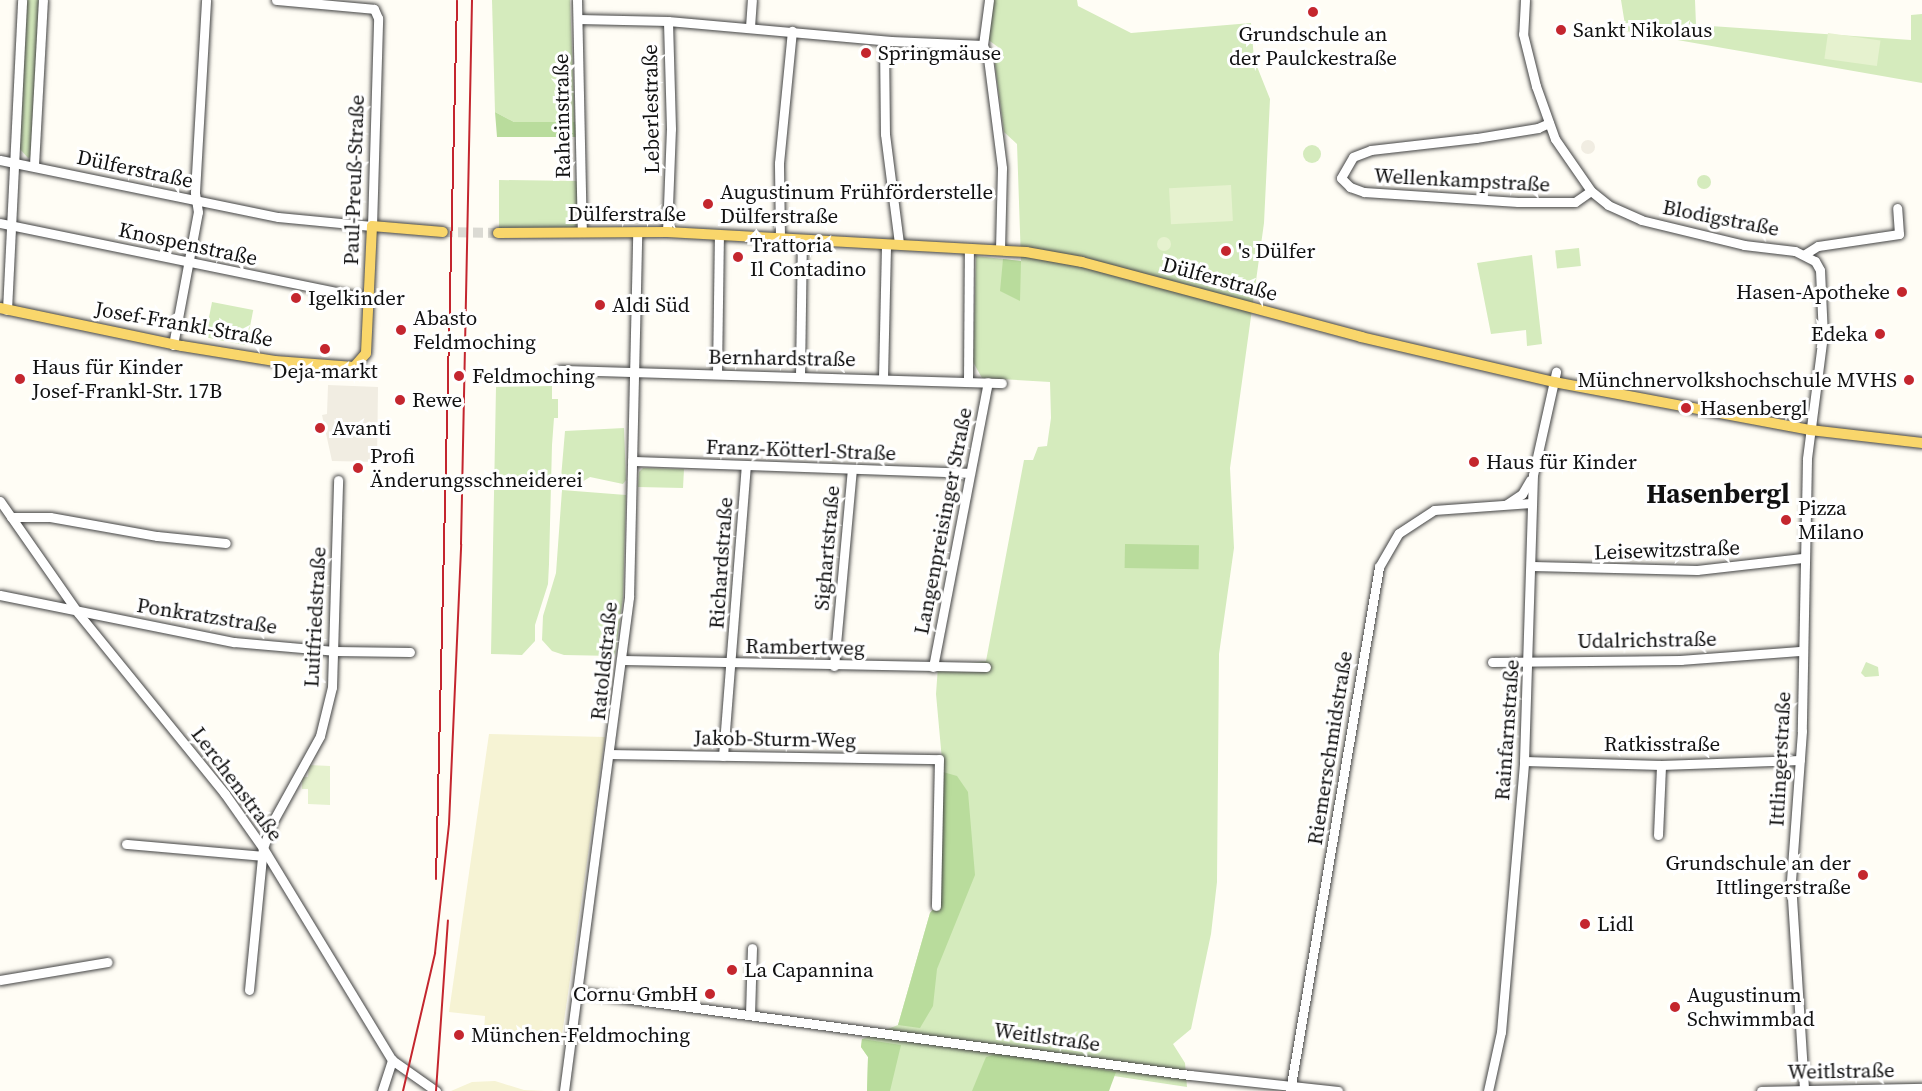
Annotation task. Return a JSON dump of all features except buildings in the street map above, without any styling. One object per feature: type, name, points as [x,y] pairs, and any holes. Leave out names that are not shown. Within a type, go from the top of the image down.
[{"type":"main road","name":"Dülferstraße","points":[[372,226],[443,232]]},
{"type":"main road","name":"Paul-Preuß-Straße","points":[[361,363],[366,353],[372,226]]},
{"type":"main road","name":"Dülferstraße","points":[[498,233],[667,232],[1000,250],[1082,262],[1361,338],[1810,430],[1922,443]]},
{"type":"main road","name":"Josef-Frankl-Straße","points":[[4,309],[173,345],[332,367],[354,367],[361,363]]},
{"type":"street","points":[[4,309],[12,226],[22,0]]},
{"type":"street","points":[[34,165],[43,0]]},
{"type":"street","points":[[173,345],[197,202],[206,0]]},
{"type":"street","points":[[276,0],[376,5]]},
{"type":"street","name":"Raheinstraße","points":[[577,0],[582,232]]},
{"type":"street","points":[[750,27],[752,0]]},
{"type":"street","points":[[989,0],[983,45],[988,58],[1002,168],[1000,250]]},
{"type":"street","name":"Blodigstraße","points":[[1525,0],[1523,34],[1549,123],[1569,162],[1591,191],[1608,205],[1641,220],[1744,245],[1805,254],[1820,270],[1823,335],[1810,430]]},
{"type":"street","name":"Paul-Preuß-Straße","points":[[372,226],[378,18],[376,5]]},
{"type":"street","points":[[578,20],[668,21],[884,40],[983,45]]},
{"type":"street","name":"Leberlestraße","points":[[667,232],[671,129],[668,21]]},
{"type":"street","points":[[780,238],[779,163],[792,31]]},
{"type":"street","points":[[884,40],[885,134],[899,244]]},
{"type":"street","name":"Wellenkampstraße","points":[[1549,123],[1531,129],[1371,150],[1353,157],[1341,177],[1350,187],[1364,192],[1472,200],[1564,204],[1582,199],[1591,191]]},
{"type":"street","name":"Dülferstraße","points":[[0,160],[34,165],[197,202],[312,222],[372,226]]},
{"type":"street","points":[[1805,254],[1818,246],[1899,234],[1897,208]]},
{"type":"street","name":"Knospenstraße","points":[[0,223],[369,299]]},
{"type":"street","name":"Ratoldstraße","points":[[564,1091],[611,754],[629,597],[637,232]]},
{"type":"street","points":[[717,374],[719,235]]},
{"type":"street","points":[[800,376],[802,240]]},
{"type":"street","points":[[883,378],[886,244]]},
{"type":"street","name":"Langenpreisinger Straße","points":[[968,380],[969,248]]},
{"type":"street","name":"Bernhardstraße","points":[[560,370],[1002,382]]},
{"type":"street","name":"Rainfarnstraße","points":[[1488,1091],[1500,1032],[1524,761],[1530,661],[1533,475],[1555,377]]},
{"type":"street","name":"Langenpreisinger Straße","points":[[933,667],[988,382]]},
{"type":"street","name":"Ittlingerstraße","points":[[1804,1090],[1791,882],[1800,760],[1802,558],[1810,430]]},
{"type":"street","name":"Franz-Kötterl-Straße","points":[[632,461],[969,473]]},
{"type":"street","name":"Richardstraße","points":[[723,756],[733,663],[746,466]]},
{"type":"street","name":"Sighartstraße","points":[[834,666],[852,470]]},
{"type":"street","points":[[1506,505],[1522,494],[1533,475]]},
{"type":"street","name":"Luitfriedstraße","points":[[249,990],[262,852],[272,823],[320,736],[332,687],[338,480]]},
{"type":"street","name":"Lerchenstraße","points":[[0,501],[78,613],[225,794],[392,1060],[436,1091]]},
{"type":"street","name":"Riemerschmidstraße","points":[[1290,1089],[1379,567],[1399,533],[1420,517],[1450,507],[1531,502]]},
{"type":"street","points":[[11,518],[50,517],[157,536],[226,543]]},
{"type":"street","name":"Leisewitzstraße","points":[[1532,566],[1697,570],[1802,558]]},
{"type":"street","name":"Ponkratzstraße","points":[[0,595],[78,613],[234,642],[334,651],[410,652]]},
{"type":"street","name":"Udalrichstraße","points":[[1492,662],[1681,660],[1802,651]]},
{"type":"street","name":"Rambertweg","points":[[623,660],[834,666],[986,667]]},
{"type":"street","name":"Jakob-Sturm-Weg","points":[[611,754],[939,759],[936,906]]},
{"type":"street","name":"Ratkisstraße","points":[[1524,761],[1661,765],[1800,760]]},
{"type":"street","points":[[1659,835],[1661,765]]},
{"type":"street","points":[[126,844],[262,852]]},
{"type":"street","points":[[750,1015],[752,948]]},
{"type":"street","points":[[0,980],[107,962]]},
{"type":"street","name":"Weitlstraße","points":[[579,992],[1290,1089],[1338,1091]]},
{"type":"street","points":[[382,1091],[392,1060]]},
{"type":"street","name":"Weitlstraße","points":[[1761,1091],[1922,1088]]},
{"type":"shaded area","points":[[1588,140],[1593,142],[1595,147],[1593,152],[1588,154],[1583,152],[1581,147],[1583,142]]},
{"type":"shaded area","points":[[328,385],[378,387],[377,462],[332,461],[322,415],[327,414]]},
{"type":"shaded area","points":[[489,734],[605,737],[562,1035],[549,1045],[483,1044],[485,1016],[449,1012]]},
{"type":"shaded area","points":[[495,1081],[524,1090],[545,1091],[451,1091],[472,1082]]},
{"type":"green space","points":[[25,0],[40,0],[33,156],[28,158],[20,149]]},
{"type":"green space","points":[[492,0],[570,0],[575,122],[514,122],[495,112]]},
{"type":"green space","points":[[993,0],[1077,0],[1078,6],[1131,33],[1251,23],[1254,59],[1270,99],[1264,223],[1230,468],[1234,548],[1219,654],[1217,882],[1211,934],[1191,1029],[1173,1044],[1185,1063],[1187,1087],[994,1058],[985,1091],[867,1091],[868,1057],[861,1047],[862,1039],[898,1025],[930,913],[939,903],[943,771],[936,694],[938,666],[986,661],[1024,460],[1033,460],[1038,447],[1047,446],[1051,418],[1050,382],[982,378],[973,362],[976,256],[1021,261],[1017,144],[1004,132],[993,50],[998,47],[987,39]]},
{"type":"green space","points":[[1621,0],[1695,0],[1696,25],[1911,40],[1911,15],[1922,14],[1922,83],[1626,31]]},
{"type":"green space","points":[[1828,33],[1880,40],[1877,66],[1824,59]]},
{"type":"green space","points":[[495,112],[514,122],[575,122],[579,137],[497,137]]},
{"type":"green space","points":[[1312,145],[1318,148],[1321,154],[1318,160],[1312,163],[1306,160],[1303,154],[1306,148]]},
{"type":"green space","points":[[1701,175],[1707,175],[1711,182],[1707,189],[1701,189],[1697,185],[1697,179]]},
{"type":"green space","points":[[499,180],[578,181],[579,219],[575,228],[499,230]]},
{"type":"green space","points":[[1231,185],[1233,221],[1171,224],[1169,188]]},
{"type":"green space","points":[[1164,237],[1169,239],[1171,244],[1169,249],[1164,251],[1159,249],[1157,244],[1159,239]]},
{"type":"green space","points":[[1579,248],[1581,266],[1557,268],[1555,251]]},
{"type":"green space","points":[[1532,255],[1542,344],[1527,346],[1526,330],[1491,334],[1477,263]]},
{"type":"green space","points":[[1003,259],[1021,261],[1020,301],[1000,291]]},
{"type":"green space","points":[[212,302],[253,310],[246,345],[205,337]]},
{"type":"green space","points":[[552,386],[552,399],[558,399],[558,418],[554,418],[552,445],[548,584],[535,625],[535,641],[522,655],[491,654],[496,387]]},
{"type":"green space","points":[[624,428],[626,480],[623,484],[590,477],[582,482],[571,479],[571,484],[561,478],[565,431]]},
{"type":"green space","points":[[643,468],[684,469],[683,488],[638,487],[639,472]]},
{"type":"green space","points":[[562,490],[626,495],[623,598],[615,656],[564,655],[552,651],[542,640],[543,616],[556,573]]},
{"type":"green space","points":[[1125,544],[1199,545],[1199,569],[1125,568]]},
{"type":"green space","points":[[1866,662],[1878,667],[1879,676],[1865,677],[1861,673]]},
{"type":"green space","points":[[309,765],[330,766],[330,805],[308,804],[308,789],[302,789],[302,777],[308,777]]},
{"type":"green space","points":[[943,772],[957,776],[968,792],[975,875],[937,969],[933,1006],[920,1028],[898,1025],[930,913],[939,903]]},
{"type":"green space","points":[[862,1039],[901,1045],[890,1091],[867,1091],[868,1057],[861,1047]]},
{"type":"green space","points":[[997,1054],[1116,1072],[1109,1091],[972,1091],[986,1057]]},
{"type":"tunnel","points":[[443,232],[498,233]]},
{"type":"railway","points":[[436,879],[457,0]]},
{"type":"railway","points":[[403,1091],[435,953],[449,824],[461,544],[472,0]]},
{"type":"railway","points":[[436,1091],[448,920]]},
{"type":"place","name":"Grundschule an der Paulckestraße","points":[[1313,12]]},
{"type":"place","name":"Sankt Nikolaus","points":[[1561,30]]},
{"type":"place","name":"Springmäuse","points":[[866,53]]},
{"type":"place","name":"Augustinum Frühförderstelle Dülferstraße","points":[[708,204]]},
{"type":"place","name":"'s Dülfer","points":[[1226,251]]},
{"type":"place","name":"Trattoria Il Contadino","points":[[738,257]]},
{"type":"place","name":"Hasen-Apotheke","points":[[1902,292]]},
{"type":"place","name":"Igelkinder","points":[[296,298]]},
{"type":"place","name":"Aldi Süd","points":[[600,305]]},
{"type":"place","name":"Abasto Feldmoching","points":[[401,330]]},
{"type":"place","name":"Edeka","points":[[1880,334]]},
{"type":"place","name":"Deja-markt","points":[[325,349]]},
{"type":"place","name":"Feldmoching","points":[[459,376]]},
{"type":"place","name":"Haus für Kinder Josef-Frankl-Str. 17B","points":[[20,379]]},
{"type":"place","name":"Münchnervolkshochschule MVHS","points":[[1909,380]]},
{"type":"place","name":"Rewe","points":[[400,400]]},
{"type":"place","name":"Hasenbergl","points":[[1686,408]]},
{"type":"place","name":"Avanti","points":[[320,428]]},
{"type":"place","name":"Haus für Kinder","points":[[1474,462]]},
{"type":"place","name":"Profi Änderungsschneiderei","points":[[358,468]]},
{"type":"place","name":"Pizza Milano","points":[[1786,520]]},
{"type":"place","name":"Grundschule an der Ittlingerstraße","points":[[1863,875]]},
{"type":"place","name":"Lidl","points":[[1585,924]]},
{"type":"place","name":"La Capannina","points":[[732,970]]},
{"type":"place","name":"Cornu GmbH","points":[[710,994]]},
{"type":"place","name":"Augustinum Schwimmbad","points":[[1675,1007]]},
{"type":"place","name":"München-Feldmoching","points":[[459,1035]]},
{"type":"district","name":"Hasenbergl","points":[[1718,494]]}]
